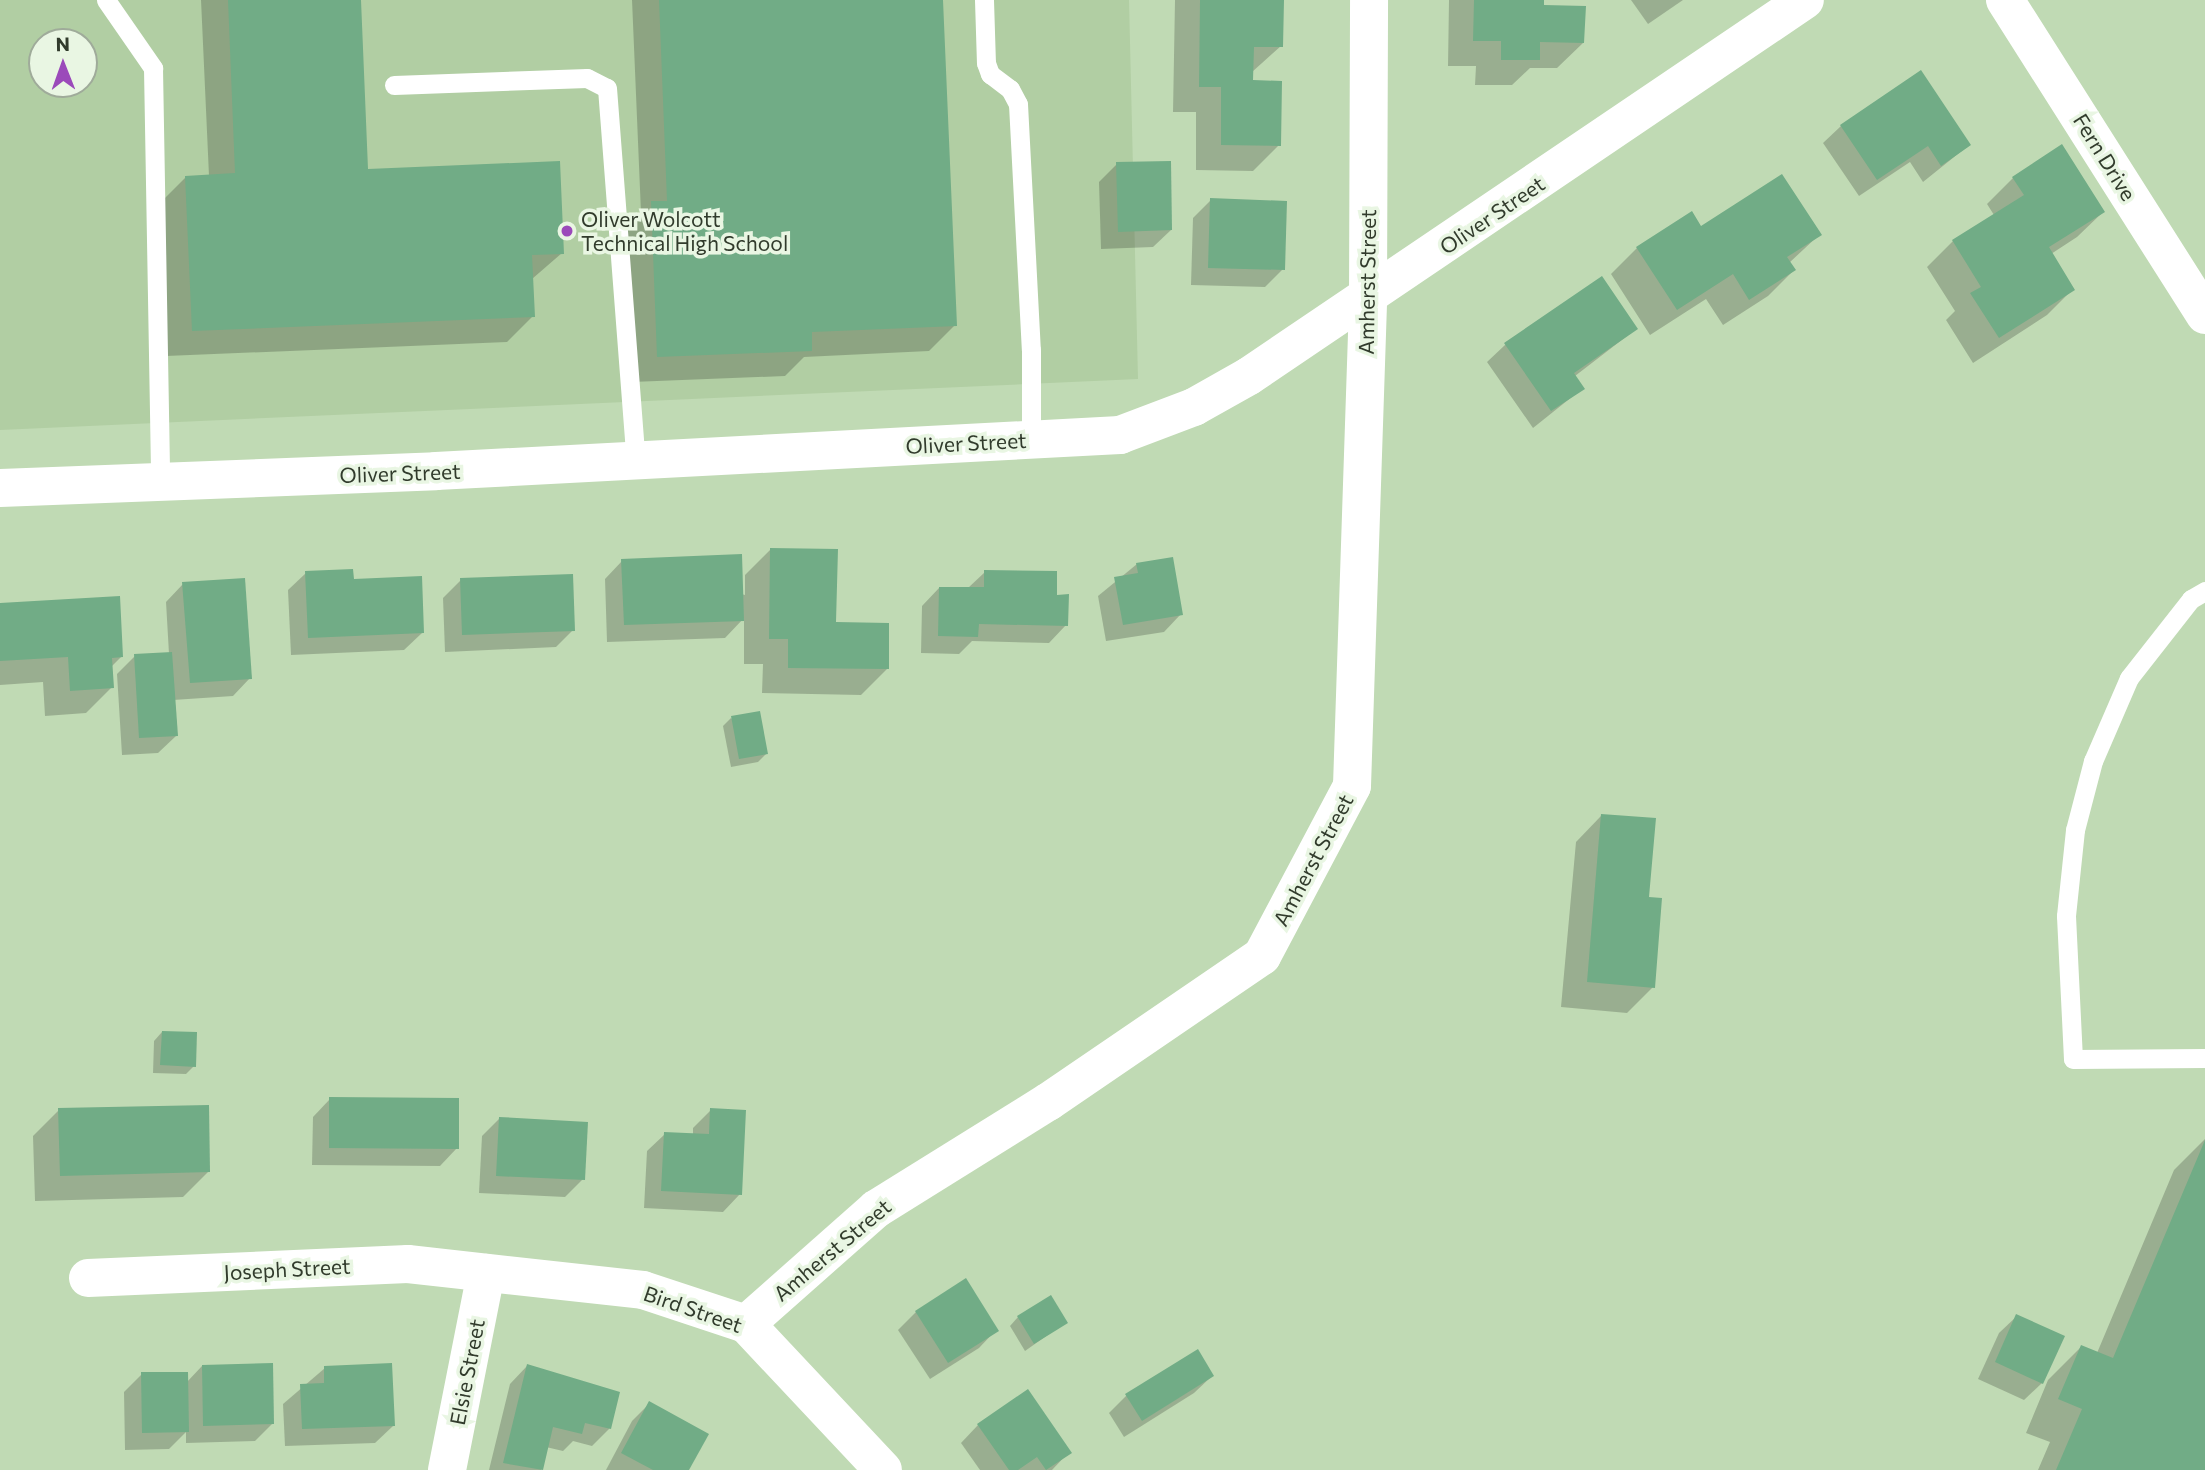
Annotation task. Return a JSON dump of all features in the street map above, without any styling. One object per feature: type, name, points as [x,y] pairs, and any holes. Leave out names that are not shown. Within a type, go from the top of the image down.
[{"type":"street","name":"Amherst Street","points":[[746,1324],[876,1209],[1048,1102],[1262,956],[1352,786],[1368,300],[1369,0]]},
{"type":"street","name":"Oliver Street","points":[[0,488],[636,461],[1120,435],[1194,407],[1368,300],[1805,0]]},
{"type":"street","name":"Fern Drive","points":[[2006,0],[2205,315]]},
{"type":"street","name":"Joseph Street","points":[[88,1278],[408,1264],[486,1273]]},
{"type":"street","name":"Bird Street","points":[[486,1273],[643,1290],[746,1324],[883,1470]]},
{"type":"street","name":"Elsie Street","points":[[447,1470],[486,1273]]},
{"type":"lane","points":[[106,0],[153,68],[160,482]]},
{"type":"lane","points":[[984,0],[986,63],[990,74],[1010,89],[1018,104],[1031,350],[1031,440]]},
{"type":"lane","points":[[394,85],[587,78],[607,88],[636,461]]},
{"type":"lane","points":[[2205,591],[2191,598],[2129,678],[2098,749],[2075,830],[2066,916],[2073,1059],[2205,1058]]},
{"type":"shaded area","name":"Oliver Wolcott Technical High School","points":[[0,0],[1129,0],[1138,379],[0,430]]},
{"type":"building","points":[[228,0],[361,0],[368,169],[560,161],[564,254],[532,255],[535,317],[192,331],[185,176],[235,173]]},
{"type":"building","points":[[659,0],[943,0],[957,326],[812,332],[812,351],[657,357],[651,201],[667,201]]},
{"type":"building","points":[[1200,0],[1284,0],[1283,47],[1254,47],[1253,80],[1282,81],[1281,146],[1221,145],[1221,87],[1199,87]]},
{"type":"building","points":[[1474,0],[1544,0],[1544,5],[1586,6],[1584,43],[1540,42],[1540,60],[1501,60],[1501,41],[1473,41]]},
{"type":"building","points":[[1921,70],[1971,145],[1941,166],[1928,146],[1877,180],[1840,125]]},
{"type":"building","points":[[2062,144],[2105,212],[2049,247],[2075,290],[1999,338],[1970,293],[1981,287],[1952,240],[2024,195],[2012,177]]},
{"type":"building","points":[[1171,161],[1172,230],[1118,232],[1116,162]]},
{"type":"building","points":[[1782,174],[1822,235],[1787,257],[1796,270],[1749,300],[1733,274],[1677,310],[1636,247],[1692,211],[1701,226]]},
{"type":"building","points":[[1210,198],[1287,201],[1285,270],[1208,268]]},
{"type":"building","points":[[1602,276],[1638,329],[1574,373],[1585,389],[1551,411],[1504,343]]},
{"type":"building","points":[[770,548],[838,549],[836,622],[889,623],[889,669],[788,668],[788,639],[769,639]]},
{"type":"building","points":[[742,554],[744,621],[624,625],[621,559]]},
{"type":"building","points":[[1173,557],[1183,615],[1123,625],[1114,577],[1138,573],[1136,563]]},
{"type":"building","points":[[353,569],[354,579],[422,576],[424,633],[308,638],[305,571]]},
{"type":"building","points":[[984,570],[1057,571],[1057,595],[1069,594],[1068,626],[979,624],[978,637],[938,636],[939,587],[984,587]]},
{"type":"building","points":[[573,574],[575,631],[462,635],[460,578]]},
{"type":"building","points":[[245,578],[252,679],[190,683],[182,582]]},
{"type":"building","points":[[120,596],[123,657],[112,658],[114,688],[70,691],[68,657],[0,661],[0,603]]},
{"type":"building","points":[[172,652],[178,736],[139,738],[134,654]]},
{"type":"building","points":[[760,711],[768,754],[739,759],[731,716]]},
{"type":"building","points":[[1601,814],[1656,818],[1649,897],[1662,898],[1655,988],[1587,982]]},
{"type":"building","points":[[162,1031],[197,1032],[196,1067],[160,1065]]},
{"type":"building","points":[[329,1097],[459,1098],[459,1149],[329,1148]]},
{"type":"building","points":[[209,1105],[210,1172],[60,1176],[58,1108]]},
{"type":"building","points":[[710,1108],[746,1110],[742,1195],[661,1191],[664,1132],[709,1134]]},
{"type":"building","points":[[499,1117],[588,1122],[585,1180],[496,1176]]},
{"type":"building","points":[[2205,1140],[2205,1470],[2056,1470],[2082,1409],[2058,1399],[2081,1345],[2113,1358]]},
{"type":"building","points":[[966,1278],[999,1331],[948,1363],[915,1311]]},
{"type":"building","points":[[1051,1295],[1068,1323],[1034,1344],[1017,1316]]},
{"type":"building","points":[[2016,1314],[2065,1336],[2043,1384],[1995,1362]]},
{"type":"building","points":[[1198,1349],[1214,1376],[1142,1421],[1125,1394]]},
{"type":"building","points":[[273,1363],[274,1424],[203,1426],[202,1365]]},
{"type":"building","points":[[392,1363],[395,1426],[302,1429],[300,1384],[324,1383],[324,1366]]},
{"type":"building","points":[[527,1364],[620,1392],[611,1429],[585,1423],[582,1434],[553,1427],[543,1470],[503,1463]]},
{"type":"building","points":[[141,1372],[188,1372],[189,1432],[142,1433]]},
{"type":"building","points":[[1028,1389],[1072,1453],[1046,1470],[1037,1457],[1018,1470],[1009,1470],[977,1424]]},
{"type":"building","points":[[649,1401],[709,1434],[689,1470],[653,1470],[621,1453]]},
{"type":"place","name":"Oliver Wolcott Technical High School","points":[[567,231]]}]
